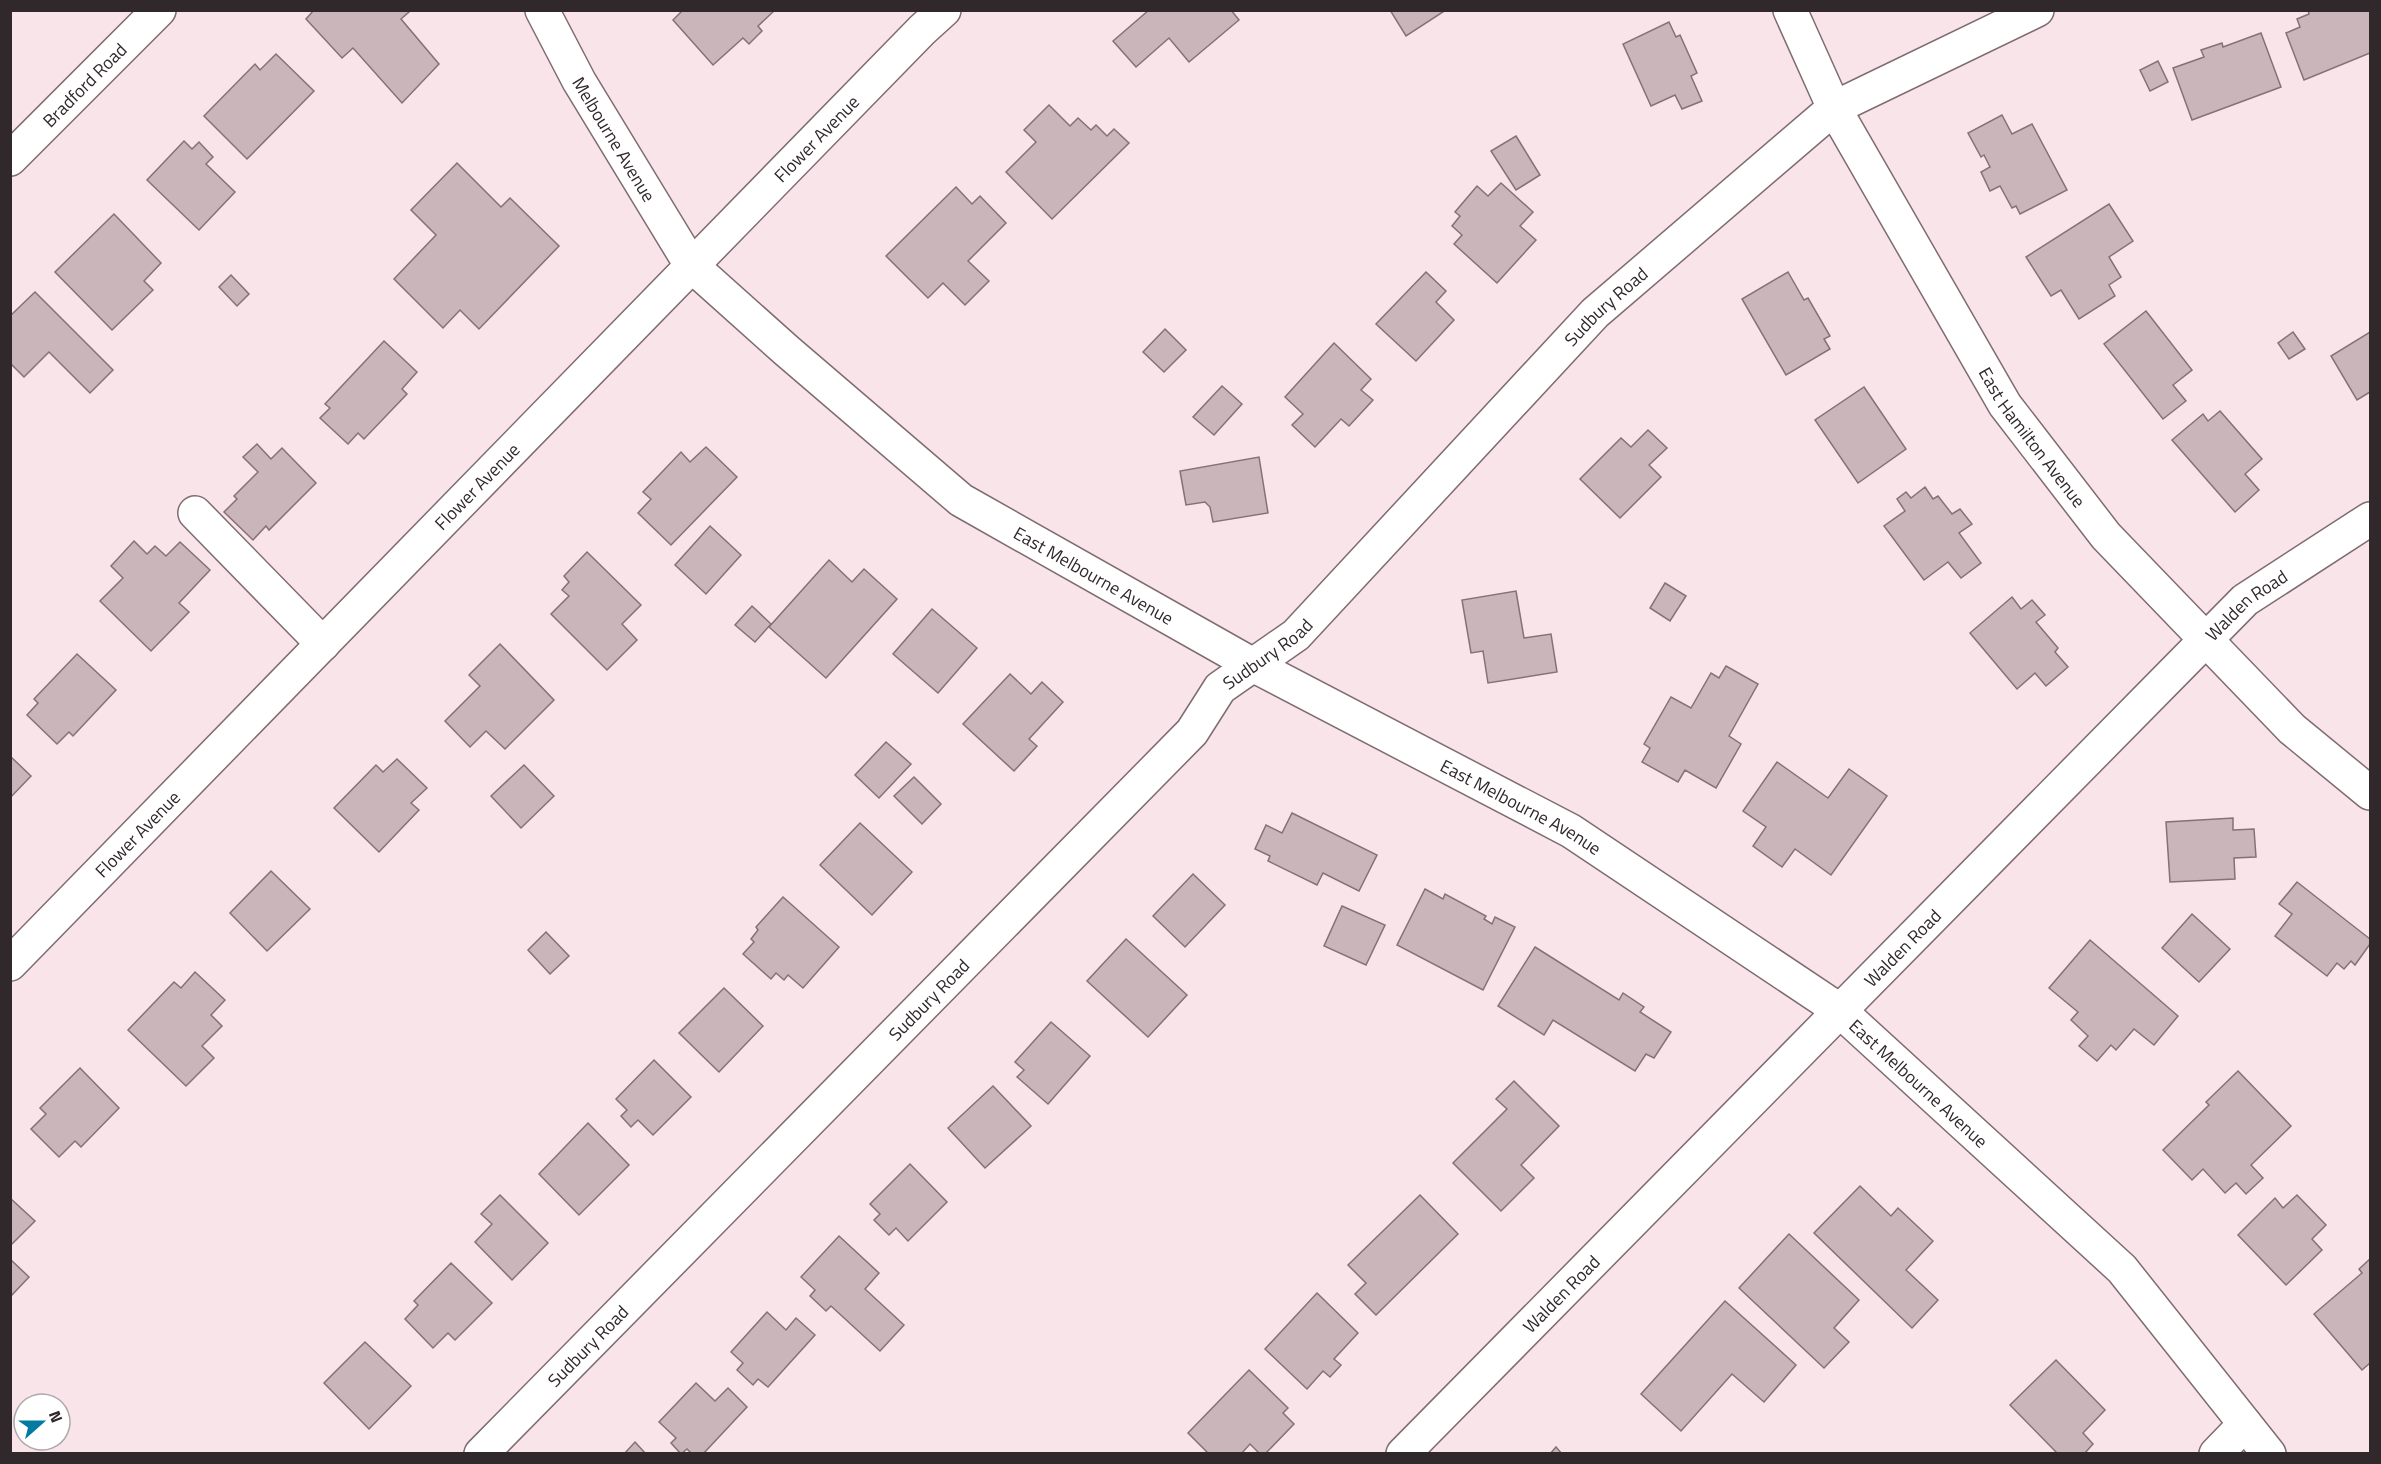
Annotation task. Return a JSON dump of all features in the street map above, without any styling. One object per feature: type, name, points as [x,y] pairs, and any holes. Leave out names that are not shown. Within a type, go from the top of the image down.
[{"type":"street","name":"Bradford Road","points":[[10,159],[159,10]]},
{"type":"street","name":"Melbourne Avenue","points":[[542,10],[579,81],[691,265]]},
{"type":"street","name":"Flower Avenue","points":[[10,964],[691,265],[944,10]]},
{"type":"street","name":"East Hamilton Avenue","points":[[1790,10],[1834,108],[2005,405],[2106,536],[2292,729],[2370,793]]},
{"type":"street","name":"Sudbury Road","points":[[481,1454],[1192,732],[1220,688],[1296,635],[1595,313],[1834,108],[2037,10]]},
{"type":"street","name":"East Melbourne Avenue","points":[[691,265],[786,351],[961,500],[1253,665],[1571,831],[1839,1010],[2122,1269],[2269,1454]]},
{"type":"street","points":[[195,513],[323,644]]},
{"type":"street","name":"Walden Road","points":[[1403,1454],[2245,600],[2370,519]]},
{"type":"street","points":[[2216,1454],[2245,1424]]},
{"type":"building","points":[[314,10],[408,10],[409,12],[401,19],[439,64],[402,103],[353,48],[342,58],[306,19]]},
{"type":"building","points":[[683,10],[774,11],[758,26],[762,31],[749,44],[743,38],[713,65],[673,20]]},
{"type":"building","points":[[1149,10],[1231,10],[1239,20],[1189,62],[1169,38],[1136,67],[1113,41]]},
{"type":"building","points":[[1390,10],[1446,10],[1406,36]]},
{"type":"building","points":[[2308,10],[2370,10],[2370,53],[2304,80],[2286,33],[2300,27],[2297,19],[2309,14]]},
{"type":"building","points":[[1669,22],[1676,37],[1680,35],[1697,73],[1691,76],[1702,101],[1682,109],[1675,95],[1651,106],[1623,44]]},
{"type":"building","points":[[2261,33],[2281,87],[2192,120],[2173,68],[2204,57],[2201,50],[2222,43],[2223,47]]},
{"type":"building","points":[[276,54],[314,91],[247,159],[204,116],[255,64],[260,70]]},
{"type":"building","points":[[2158,61],[2168,82],[2150,91],[2140,70]]},
{"type":"building","points":[[1049,105],[1070,126],[1078,118],[1091,130],[1096,125],[1107,136],[1114,129],[1129,143],[1052,219],[1006,172],[1036,142],[1024,130]]},
{"type":"building","points":[[2002,115],[2012,134],[2032,124],[2067,190],[2020,214],[2016,206],[2012,208],[2000,186],[1990,191],[1981,172],[1990,167],[1984,155],[1981,157],[1968,133]]},
{"type":"building","points":[[1516,136],[1540,175],[1516,190],[1491,151]]},
{"type":"building","points":[[184,141],[192,149],[199,142],[213,157],[206,164],[235,192],[199,230],[147,180]]},
{"type":"building","points":[[457,163],[501,207],[510,198],[559,246],[479,329],[460,310],[443,328],[394,279],[436,235],[411,210]]},
{"type":"building","points":[[1501,183],[1533,212],[1520,226],[1536,240],[1497,283],[1454,244],[1462,235],[1452,226],[1460,216],[1455,212],[1477,186],[1488,196]]},
{"type":"building","points":[[956,187],[972,204],[980,196],[1006,223],[968,261],[989,281],[965,305],[943,283],[928,298],[886,256]]},
{"type":"building","points":[[2109,204],[2133,241],[2109,257],[2121,277],[2109,285],[2115,296],[2079,319],[2061,290],[2051,296],[2026,257]]},
{"type":"building","points":[[114,214],[161,263],[144,281],[153,290],[112,330],[55,272]]},
{"type":"building","points":[[1426,272],[1446,291],[1436,302],[1454,320],[1416,361],[1376,324]]},
{"type":"building","points":[[1788,272],[1804,300],[1808,298],[1830,336],[1824,339],[1830,349],[1786,375],[1742,299]]},
{"type":"building","points":[[231,275],[249,294],[237,306],[219,287]]},
{"type":"building","points":[[35,292],[113,370],[90,393],[49,352],[24,377],[10,363],[10,316]]},
{"type":"building","points":[[2146,311],[2192,370],[2173,385],[2186,401],[2163,419],[2104,344]]},
{"type":"building","points":[[1165,329],[1186,350],[1164,372],[1143,352]]},
{"type":"building","points":[[2293,332],[2305,349],[2289,359],[2278,343]]},
{"type":"building","points":[[2370,332],[2370,392],[2357,400],[2331,356]]},
{"type":"building","points":[[384,341],[417,372],[402,389],[407,394],[364,439],[358,433],[348,444],[320,418],[330,408],[325,404]]},
{"type":"building","points":[[1334,343],[1371,379],[1361,390],[1373,400],[1349,426],[1341,419],[1315,447],[1292,425],[1303,414],[1285,397]]},
{"type":"building","points":[[1222,386],[1242,404],[1214,435],[1193,417]]},
{"type":"building","points":[[1864,387],[1906,449],[1858,483],[1815,420]]},
{"type":"building","points":[[2220,411],[2262,459],[2245,474],[2259,490],[2235,512],[2172,440],[2203,414],[2208,421]]},
{"type":"building","points":[[1648,430],[1667,448],[1649,465],[1661,477],[1620,518],[1580,479],[1621,438],[1631,447]]},
{"type":"building","points":[[257,444],[271,459],[282,448],[316,483],[269,530],[266,526],[253,540],[224,512],[237,499],[234,496],[258,472],[243,457]]},
{"type":"building","points":[[706,447],[737,477],[671,545],[638,513],[651,499],[643,492],[681,452],[690,462]]},
{"type":"building","points":[[1259,457],[1268,513],[1213,522],[1210,507],[1205,502],[1186,505],[1180,471]]},
{"type":"building","points":[[1925,487],[1933,499],[1938,496],[1952,514],[1960,509],[1972,524],[1959,533],[1981,563],[1961,578],[1948,562],[1924,580],[1884,526],[1905,511],[1897,499],[1906,492],[1911,498]]},
{"type":"building","points":[[710,526],[741,555],[706,594],[675,565]]},
{"type":"building","points":[[134,541],[147,554],[155,546],[166,556],[180,542],[210,570],[179,603],[189,612],[151,651],[100,601],[123,578],[111,566]]},
{"type":"building","points":[[587,552],[641,605],[622,624],[637,640],[607,670],[551,614],[569,596],[562,590],[569,582],[564,576]]},
{"type":"building","points":[[829,560],[852,582],[864,569],[897,599],[826,678],[769,627]]},
{"type":"building","points":[[1665,583],[1686,596],[1670,621],[1650,608]]},
{"type":"building","points":[[1516,591],[1524,638],[1551,634],[1557,672],[1488,683],[1483,651],[1471,653],[1462,600]]},
{"type":"building","points":[[2012,597],[2021,609],[2032,600],[2045,615],[2036,622],[2058,648],[2055,652],[2068,667],[2046,686],[2035,673],[2017,689],[1970,633]]},
{"type":"building","points":[[752,606],[771,624],[755,642],[735,625]]},
{"type":"building","points":[[932,609],[977,648],[938,693],[893,654]]},
{"type":"building","points":[[500,644],[554,700],[505,749],[486,731],[470,747],[445,721],[480,686],[469,675]]},
{"type":"building","points":[[77,654],[116,690],[73,736],[69,732],[57,744],[27,715],[38,703],[34,699]]},
{"type":"building","points":[[1726,666],[1758,684],[1729,736],[1741,744],[1716,788],[1685,770],[1678,782],[1642,762],[1650,748],[1644,744],[1671,697],[1691,708],[1711,673],[1719,678]]},
{"type":"building","points":[[1010,674],[1031,694],[1042,682],[1063,702],[1029,739],[1037,746],[1014,771],[963,724]]},
{"type":"building","points":[[886,742],[911,764],[879,798],[855,775]]},
{"type":"building","points":[[10,756],[31,776],[10,798]]},
{"type":"building","points":[[397,759],[427,788],[411,803],[419,810],[379,852],[334,808],[376,765],[383,772]]},
{"type":"building","points":[[1777,762],[1828,798],[1849,769],[1887,796],[1831,875],[1795,849],[1782,867],[1753,846],[1766,827],[1743,811]]},
{"type":"building","points":[[524,765],[554,796],[521,828],[491,796]]},
{"type":"building","points":[[914,777],[941,804],[922,824],[894,796]]},
{"type":"building","points":[[1292,813],[1377,855],[1359,891],[1323,873],[1317,885],[1268,861],[1270,856],[1255,849],[1266,825],[1282,833]]},
{"type":"building","points":[[2233,818],[2233,830],[2254,829],[2256,857],[2234,858],[2235,879],[2170,882],[2166,822]]},
{"type":"building","points":[[860,823],[912,872],[872,915],[820,865]]},
{"type":"building","points":[[271,871],[310,909],[267,951],[230,913]]},
{"type":"building","points":[[1193,874],[1225,905],[1185,947],[1153,916]]},
{"type":"building","points":[[2297,882],[2370,939],[2370,944],[2355,965],[2351,961],[2344,969],[2337,963],[2327,976],[2275,936],[2292,914],[2279,904]]},
{"type":"building","points":[[1425,889],[1443,899],[1445,894],[1486,916],[1484,919],[1492,924],[1495,917],[1515,927],[1483,990],[1397,945]]},
{"type":"building","points":[[783,897],[839,947],[803,988],[788,975],[784,980],[776,973],[771,979],[743,954],[754,942],[751,939],[758,930],[756,927]]},
{"type":"building","points":[[1342,906],[1385,925],[1366,965],[1324,946]]},
{"type":"building","points":[[2192,914],[2230,949],[2199,982],[2162,948]]},
{"type":"building","points":[[546,932],[569,956],[550,974],[528,950]]},
{"type":"building","points":[[1126,939],[1187,995],[1148,1037],[1087,981]]},
{"type":"building","points":[[2090,940],[2178,1016],[2154,1045],[2134,1029],[2116,1050],[2111,1045],[2097,1061],[2079,1046],[2088,1036],[2071,1020],[2078,1012],[2049,988]]},
{"type":"building","points":[[1535,947],[1619,1000],[1623,993],[1644,1007],[1640,1012],[1671,1032],[1654,1058],[1646,1054],[1635,1071],[1553,1020],[1544,1035],[1498,1006]]},
{"type":"building","points":[[195,972],[225,1000],[211,1015],[222,1026],[202,1046],[214,1058],[186,1086],[128,1030],[174,982],[181,988]]},
{"type":"building","points":[[724,988],[763,1026],[719,1072],[679,1033]]},
{"type":"building","points":[[1051,1022],[1090,1056],[1048,1104],[1017,1077],[1024,1070],[1015,1062]]},
{"type":"building","points":[[654,1060],[691,1097],[653,1135],[638,1120],[631,1127],[621,1116],[627,1110],[616,1099]]},
{"type":"building","points":[[80,1068],[119,1108],[81,1147],[75,1141],[59,1157],[31,1129],[46,1114],[40,1108]]},
{"type":"building","points":[[2238,1071],[2291,1126],[2251,1165],[2263,1178],[2246,1194],[2236,1183],[2225,1193],[2203,1169],[2192,1180],[2163,1150],[2209,1105],[2206,1102]]},
{"type":"building","points":[[1514,1081],[1559,1126],[1521,1165],[1534,1178],[1501,1211],[1453,1163],[1507,1109],[1496,1099]]},
{"type":"building","points":[[993,1086],[1031,1126],[985,1168],[948,1128]]},
{"type":"building","points":[[588,1123],[629,1165],[579,1215],[539,1174]]},
{"type":"building","points":[[910,1164],[947,1202],[908,1241],[896,1228],[889,1235],[874,1220],[880,1214],[870,1204]]},
{"type":"building","points":[[1860,1186],[1891,1216],[1898,1208],[1933,1241],[1906,1270],[1938,1300],[1912,1328],[1814,1233]]},
{"type":"building","points":[[500,1195],[548,1243],[512,1280],[475,1242],[492,1224],[481,1214]]},
{"type":"building","points":[[1420,1195],[1458,1234],[1376,1315],[1355,1294],[1366,1283],[1348,1265]]},
{"type":"building","points":[[2297,1195],[2326,1225],[2312,1239],[2322,1250],[2286,1285],[2238,1235],[2275,1198],[2283,1208]]},
{"type":"building","points":[[10,1198],[35,1221],[10,1246]]},
{"type":"building","points":[[1789,1234],[1859,1300],[1834,1328],[1849,1342],[1824,1368],[1739,1288]]},
{"type":"building","points":[[839,1236],[879,1273],[865,1289],[904,1325],[880,1351],[831,1306],[826,1311],[810,1296],[815,1290],[801,1277]]},
{"type":"building","points":[[10,1259],[29,1277],[10,1297]]},
{"type":"building","points":[[2370,1259],[2370,1363],[2362,1370],[2314,1314],[2362,1273],[2359,1269]]},
{"type":"building","points":[[451,1263],[492,1303],[455,1340],[448,1333],[433,1348],[405,1319],[418,1305],[414,1301]]},
{"type":"building","points":[[1317,1293],[1358,1333],[1334,1359],[1341,1365],[1330,1377],[1323,1371],[1307,1389],[1265,1349]]},
{"type":"building","points":[[1725,1301],[1796,1365],[1764,1402],[1732,1374],[1681,1431],[1641,1394]]},
{"type":"building","points":[[767,1312],[786,1330],[796,1318],[815,1335],[768,1387],[758,1379],[753,1385],[737,1370],[743,1363],[731,1352]]},
{"type":"building","points":[[365,1342],[411,1386],[369,1429],[324,1383]]},
{"type":"building","points":[[2056,1360],[2105,1410],[2083,1433],[2093,1444],[2084,1454],[2058,1454],[2010,1405]]},
{"type":"building","points":[[1249,1370],[1288,1408],[1283,1413],[1294,1424],[1265,1454],[1260,1454],[1250,1444],[1241,1454],[1209,1454],[1188,1433]]},
{"type":"building","points":[[696,1383],[715,1401],[728,1388],[747,1407],[703,1454],[692,1454],[687,1449],[681,1454],[671,1443],[676,1438],[659,1422]]},
{"type":"building","points":[[635,1442],[646,1454],[624,1454]]},
{"type":"building","points":[[1556,1447],[1562,1454],[1550,1454]]}]
